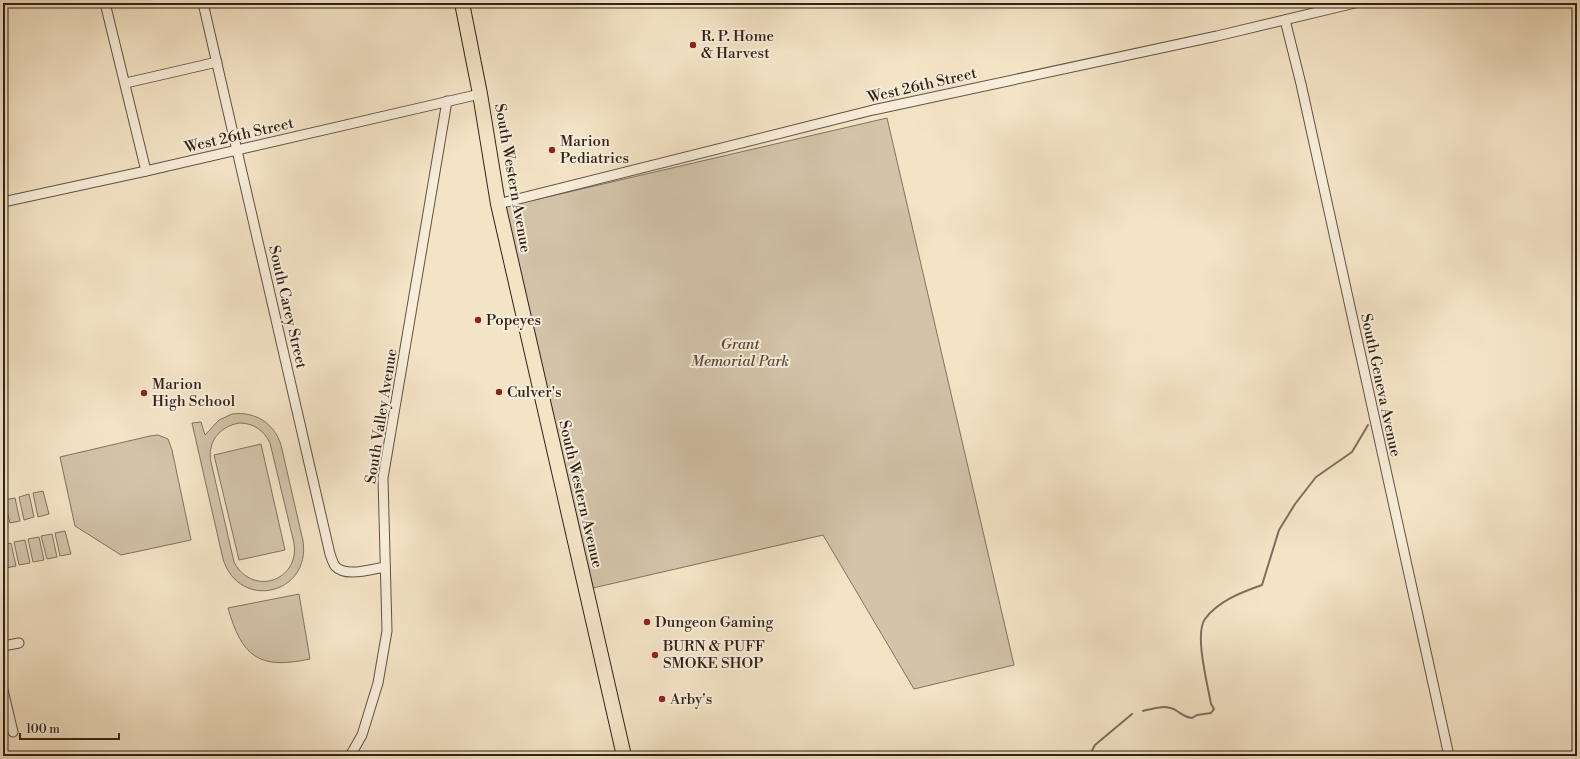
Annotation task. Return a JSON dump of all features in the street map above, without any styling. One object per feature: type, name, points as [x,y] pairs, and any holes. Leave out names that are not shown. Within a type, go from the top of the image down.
[{"type":"highway","name":"South Western Avenue","points":[[462,3],[480,94],[498,204],[624,756]]},
{"type":"street","points":[[105,3],[126,82],[146,171]]},
{"type":"street","name":"South Carey Street","points":[[203,3],[330,554],[335,566],[344,571],[356,572],[385,567]]},
{"type":"street","name":"West 26th Street","points":[[498,204],[873,110],[1284,20],[1354,3]]},
{"type":"street","name":"South Geneva Avenue","points":[[1284,20],[1301,84],[1449,756]]},
{"type":"street","points":[[126,82],[217,62]]},
{"type":"street","name":"West 26th Street","points":[[3,202],[146,171],[480,94]]},
{"type":"street","name":"South Valley Avenue","points":[[350,756],[362,735],[378,683],[387,631],[383,478],[447,101]]},
{"type":"street","points":[[3,646],[19,643]]},
{"type":"street","points":[[3,690],[13,732]]},
{"type":"green space","name":"Grant Memorial Park","points":[[887,118],[1014,665],[914,689],[823,535],[593,588],[504,207]]},
{"type":"green space","points":[[232,414],[248,414],[256,417],[274,430],[281,445],[303,541],[303,559],[296,574],[285,584],[272,590],[257,590],[243,586],[231,575],[223,559],[192,423],[201,422],[205,435],[219,420]],"holes":[[[244,423],[258,428],[268,438],[294,543],[294,556],[290,567],[282,575],[273,580],[262,581],[252,579],[242,573],[234,562],[211,462],[211,448],[216,436],[232,425]]]},
{"type":"green space","points":[[158,435],[168,439],[172,450],[191,540],[121,555],[75,526],[60,457]]},
{"type":"green space","points":[[261,444],[285,550],[239,560],[214,455]]},
{"type":"green space","points":[[43,491],[49,514],[38,517],[33,493]]},
{"type":"green space","points":[[29,494],[34,517],[24,520],[19,497]]},
{"type":"green space","points":[[15,498],[20,521],[10,523],[4,500]]},
{"type":"green space","points":[[65,531],[71,554],[60,556],[55,533]]},
{"type":"green space","points":[[52,534],[57,557],[47,559],[41,536]]},
{"type":"green space","points":[[39,537],[44,560],[33,562],[28,539]]},
{"type":"green space","points":[[25,540],[30,563],[19,565],[14,542]]},
{"type":"green space","points":[[11,543],[16,566],[6,568],[3,545]]},
{"type":"green space","points":[[299,594],[310,659],[278,663],[265,661],[255,656],[247,649],[240,638],[233,625],[228,608]]},
{"type":"waterway","points":[[1143,711],[1165,707],[1192,718],[1197,715],[1211,713],[1214,709],[1211,704],[1201,648],[1202,626],[1205,619],[1223,602],[1262,585],[1279,530],[1295,504],[1316,477],[1352,452],[1368,425]]},
{"type":"waterway","points":[[1089,756],[1095,745],[1132,714]]},
{"type":"place","name":"R. P. Home & Harvest","points":[[693,45]]},
{"type":"place","name":"Marion Pediatrics","points":[[552,150]]},
{"type":"place","name":"Popeyes","points":[[478,320]]},
{"type":"place","name":"Culver's","points":[[499,392]]},
{"type":"place","name":"Marion High School","points":[[144,393]]},
{"type":"place","name":"Dungeon Gaming","points":[[647,622]]},
{"type":"place","name":"BURN & PUFF SMOKE SHOP","points":[[655,655]]},
{"type":"place","name":"Arby's","points":[[662,699]]}]
